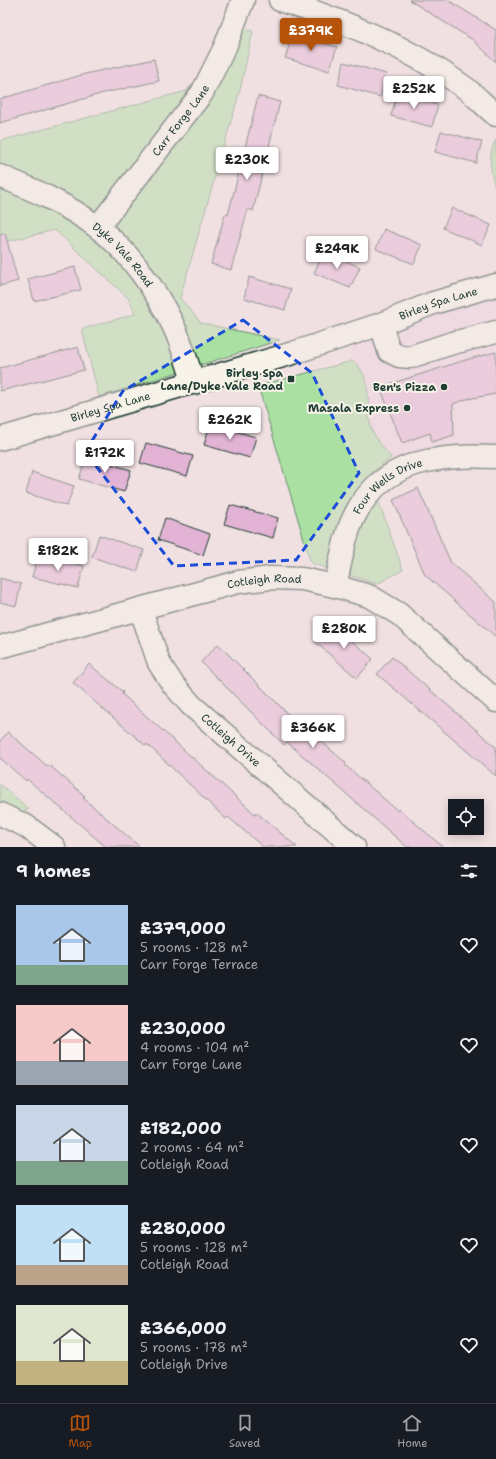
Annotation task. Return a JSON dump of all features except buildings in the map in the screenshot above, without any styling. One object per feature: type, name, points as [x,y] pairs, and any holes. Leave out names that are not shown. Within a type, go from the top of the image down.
[{"type":"street","name":"Carr Forge Lane","points":[[98,227],[202,93],[225,46],[243,0]]},
{"type":"street","points":[[280,0],[322,14],[373,36],[422,60],[464,87],[496,115]]},
{"type":"street","name":"Dyke Vale Road","points":[[0,176],[66,207],[98,227],[120,248],[159,300],[174,326],[194,383]]},
{"type":"street","name":"Birley Spa Lane","points":[[0,439],[194,383],[381,324],[433,303],[496,285]]},
{"type":"street","points":[[381,324],[389,351],[404,357],[410,357],[449,344],[496,332]]},
{"type":"street","name":"Four Wells Drive","points":[[335,586],[347,534],[356,512],[369,493],[386,477],[408,465],[436,458],[472,456],[496,457]]},
{"type":"street","name":"Cotleigh Road","points":[[0,647],[142,610],[238,582],[271,578],[302,579],[335,586],[369,596],[399,614],[496,701]]},
{"type":"street","name":"Cotleigh Drive","points":[[142,610],[159,663],[172,683],[192,704],[354,847]]},
{"type":"street","points":[[0,814],[26,826],[54,847]]},
{"type":"highlighted area","points":[[243,320],[312,373],[359,473],[296,560],[174,566],[85,452],[123,391]]},
{"type":"shaded area","points":[[496,285],[496,457],[394,472],[391,458],[371,428],[367,386],[358,365],[352,361],[349,334]]},
{"type":"green space","points":[[244,29],[253,31],[240,90],[180,298],[201,323],[280,340],[99,397],[82,329],[135,314],[129,299],[55,230],[0,243],[0,141],[186,91]]},
{"type":"green space","points":[[496,140],[496,191],[491,172],[491,158],[493,146]]},
{"type":"green space","points":[[352,361],[359,367],[366,382],[372,431],[391,458],[369,475],[403,570],[377,584],[311,563],[258,386]]},
{"type":"green space","points":[[0,784],[29,809],[21,813],[0,807]]},
{"type":"place","name":"Birley Spa Lane/Dyke Vale Road","points":[[291,379]]},
{"type":"place","name":"Ben's Pizza","points":[[444,387]]},
{"type":"place","name":"Masala Express","points":[[407,408]]}]
